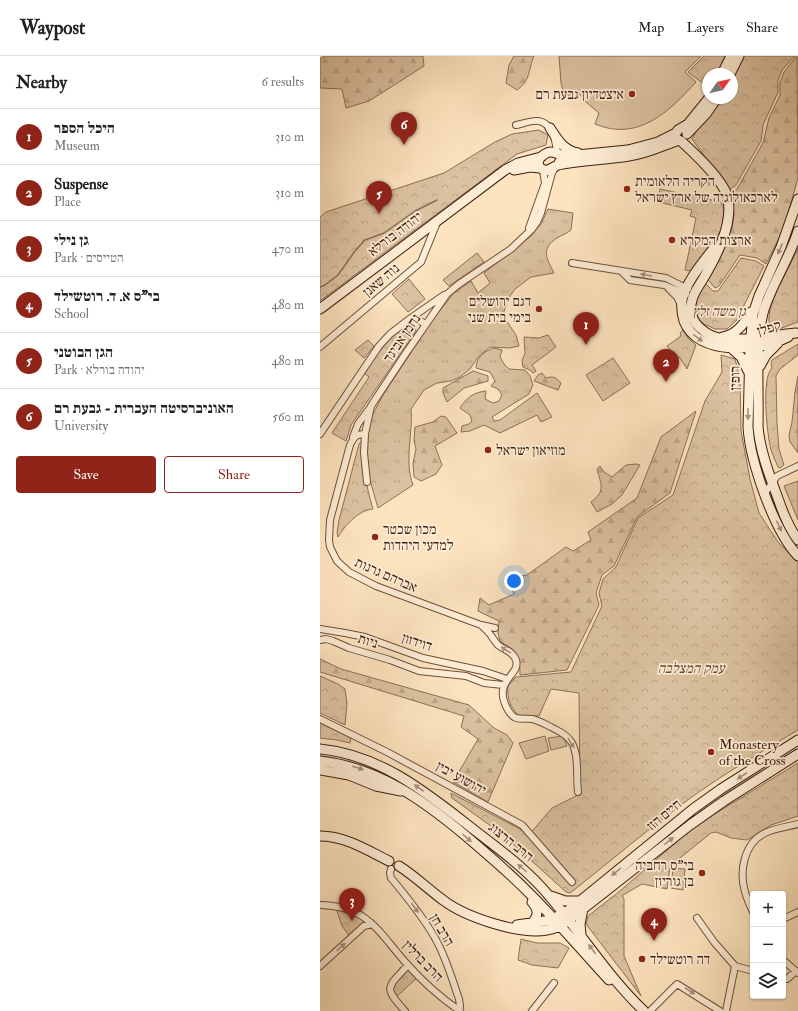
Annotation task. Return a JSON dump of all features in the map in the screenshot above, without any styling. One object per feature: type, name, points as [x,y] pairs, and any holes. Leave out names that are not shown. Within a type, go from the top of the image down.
[{"type":"street","points":[[725,68],[732,56]]},
{"type":"street","points":[[733,68],[739,56]]},
{"type":"street","points":[[682,135],[704,104]]},
{"type":"street","points":[[557,166],[576,161],[636,155],[652,151],[682,135],[706,114],[713,104]]},
{"type":"street","points":[[516,125],[538,121],[550,128],[567,150],[581,154]]},
{"type":"street","points":[[541,169],[538,161],[551,154],[555,138],[550,128]]},
{"type":"street","points":[[550,128],[552,141],[551,154]]},
{"type":"street","points":[[682,135],[725,189],[727,194],[728,209],[725,232],[718,250],[694,294],[691,305],[692,315],[696,324],[705,333],[720,338],[750,343]]},
{"type":"street","name":"יהודה בורלא","points":[[320,309],[487,183],[512,166],[551,154],[567,156],[628,150],[682,135]]},
{"type":"street","points":[[551,154],[560,160],[557,166]]},
{"type":"street","name":"יהודה בורלא","points":[[487,183],[509,171],[525,168],[548,170],[557,166]]},
{"type":"street","name":"נחמן אביגד","points":[[367,482],[364,453],[365,434],[372,406],[447,294],[519,243],[537,222],[552,173],[557,166]]},
{"type":"street","name":"נחמן אביגד","points":[[519,243],[533,219],[543,190],[545,183],[541,169]]},
{"type":"street","name":"רופין","points":[[798,199],[781,247],[755,306],[751,321],[749,375],[749,439],[753,460],[783,536],[798,556]]},
{"type":"street","name":"נוה שאנן","points":[[320,347],[421,262],[439,219]]},
{"type":"street","name":"רופין","points":[[798,231],[791,251],[766,304],[761,322],[759,369],[759,438],[763,457],[787,522],[798,540]]},
{"type":"street","points":[[725,232],[685,291],[681,305],[682,310],[685,323],[694,337],[711,346],[730,347],[750,343]]},
{"type":"street","points":[[572,263],[672,280],[686,279],[696,273]]},
{"type":"street","points":[[622,272],[630,280],[664,285],[694,294]]},
{"type":"street","points":[[672,280],[685,291]]},
{"type":"street","points":[[664,285],[677,296],[682,310]]},
{"type":"street","points":[[320,434],[379,346],[390,334],[452,289]]},
{"type":"street","points":[[720,338],[739,329],[755,306]]},
{"type":"street","points":[[408,320],[414,318],[426,324]]},
{"type":"street","points":[[759,369],[764,357],[779,338],[767,332],[761,322]]},
{"type":"street","name":"קפלן","points":[[750,343],[779,338],[797,332]]},
{"type":"street","points":[[730,347],[744,360],[749,375]]},
{"type":"street","name":"אברהם גרנות","points":[[372,406],[358,424],[350,445],[330,520],[330,548],[337,561],[349,572],[376,586],[481,625],[495,628]]},
{"type":"street","points":[[350,445],[355,436],[358,434],[365,434]]},
{"type":"street","points":[[765,493],[778,476],[798,466]]},
{"type":"street","points":[[481,625],[495,642],[511,653],[516,660],[515,669],[503,685],[502,690],[505,702],[512,715],[522,720],[531,719],[540,722],[563,734],[570,740],[576,757],[578,792]]},
{"type":"street","name":"דוידזון","points":[[320,629],[365,637],[423,658],[483,671],[507,679]]},
{"type":"street","name":"ניות","points":[[320,640],[326,639],[333,641],[349,648],[390,660],[419,671],[466,676],[484,683],[503,685]]},
{"type":"street","name":"יהושוע יבין","points":[[320,719],[387,752],[522,825],[572,882]]},
{"type":"street","name":"חיים הזז","points":[[582,905],[692,810],[798,740]]},
{"type":"street","name":"הרב הרצוג","points":[[320,749],[338,752],[366,760],[386,768],[413,784],[517,864],[535,880],[549,896],[624,991],[644,1011]]},
{"type":"street","name":"חיים הזז","points":[[557,923],[724,801],[798,754]]},
{"type":"street","name":"הרב הרצוג","points":[[320,761],[346,765],[366,771],[406,791],[437,813],[498,864],[532,895],[570,939],[618,990],[644,1011]]},
{"type":"street","points":[[320,770],[349,774],[376,786],[406,791]]},
{"type":"street","points":[[750,905],[745,893],[742,872],[747,851],[756,838],[765,833],[798,824]]},
{"type":"street","points":[[320,836],[336,837],[345,841],[393,868],[422,882],[443,900],[456,908],[485,920],[522,930],[534,928],[549,930],[557,923]]},
{"type":"street","points":[[498,864],[507,877],[537,908],[538,915],[534,928]]},
{"type":"street","name":"הרב חן","points":[[393,868],[417,910],[436,939],[451,974],[459,999],[460,1010]]},
{"type":"street","points":[[549,896],[582,905],[580,921],[581,935]]},
{"type":"street","name":"הרב ברלין","points":[[320,905],[345,907],[364,917],[383,934],[408,965],[434,990],[460,1010]]},
{"type":"street","points":[[786,918],[798,912]]},
{"type":"street","points":[[363,927],[364,917]]},
{"type":"street","points":[[697,918],[714,942],[735,966],[750,970]]},
{"type":"street","points":[[320,966],[363,927],[372,924]]},
{"type":"street","points":[[534,928],[570,939]]},
{"type":"street","points":[[786,963],[797,972],[786,979]]},
{"type":"street","points":[[405,1011],[392,998],[389,992],[396,978],[408,965]]},
{"type":"street","points":[[726,1011],[735,966]]},
{"type":"street","points":[[532,1011],[554,983]]},
{"type":"street","points":[[650,1011],[677,984],[720,1011]]},
{"type":"green space","points":[[325,56],[423,56],[424,66],[369,101],[346,108],[342,89],[320,88],[320,59]]},
{"type":"green space","points":[[514,56],[534,56],[527,79],[517,90],[506,83],[509,65]]},
{"type":"green space","name":"איצטדיון גבעת רם","points":[[559,56],[701,56],[685,72],[696,82],[664,113],[639,127],[611,129],[595,124],[599,113],[586,102],[578,92],[565,97],[561,83]]},
{"type":"green space","points":[[704,56],[725,56],[720,68],[702,68],[702,82],[688,72]]},
{"type":"green space","points":[[744,56],[795,56],[782,70],[778,80],[778,92],[763,125],[761,141],[736,185],[729,190],[692,139],[697,130],[718,104],[738,104],[737,68]]},
{"type":"green space","points":[[797,56],[798,178],[783,230],[766,264],[757,258],[740,255],[719,286],[715,288],[708,280],[732,228],[734,214],[730,194],[737,189],[763,143],[769,118],[780,95],[780,83],[784,72]]},
{"type":"green space","points":[[539,130],[548,135],[546,145],[517,154],[320,301],[320,217],[326,212],[444,173],[495,142],[512,134]]},
{"type":"green space","points":[[660,189],[721,202],[724,211],[722,227],[714,244],[691,271],[685,270],[696,218],[690,216],[692,210],[658,202]]},
{"type":"green space","points":[[548,209],[573,213],[571,230],[557,238],[548,246],[546,254],[547,259],[554,273],[531,277],[515,289],[510,296],[504,311],[506,320],[516,335],[519,346],[509,348],[490,347],[478,357],[470,369],[460,377],[451,381],[437,383],[424,390],[411,409],[409,467],[413,485],[378,508],[368,473],[367,455],[368,434],[371,418],[383,395],[434,318],[453,294],[471,281],[478,293],[490,283],[484,273],[531,236],[541,224]]},
{"type":"green space","points":[[798,248],[798,322],[779,329],[773,329],[769,322],[769,314],[772,304]]},
{"type":"green space","points":[[477,253],[484,262],[449,286],[443,280]]},
{"type":"green space","name":"גן משה זלץ","points":[[741,258],[756,261],[764,266],[736,321],[727,329],[715,329],[704,324],[698,319],[695,306],[698,292],[706,284],[713,291],[718,291]]},
{"type":"green space","points":[[409,279],[425,299],[408,312],[392,294]]},
{"type":"green space","points":[[412,325],[415,326],[416,331],[351,425],[346,441],[332,433],[369,377],[364,373],[379,352],[397,333]]},
{"type":"green space","points":[[683,330],[688,338],[696,345],[687,369],[680,358],[673,354],[667,346],[681,336],[680,333]]},
{"type":"green space","points":[[548,335],[556,347],[532,365],[536,371],[533,373],[523,367],[522,360],[525,354],[524,337],[539,338]]},
{"type":"green space","points":[[368,340],[374,346],[364,358],[355,350]]},
{"type":"green space","points":[[798,344],[798,355],[780,369],[776,376],[779,449],[784,465],[780,468],[778,467],[769,443],[766,407],[767,383],[772,368],[772,360]]},
{"type":"green space","points":[[494,348],[502,350],[500,357],[509,369],[525,370],[530,376],[533,385],[529,394],[492,417],[494,421],[500,420],[537,393],[552,417],[541,422],[537,415],[500,433],[484,425],[470,431],[461,432],[462,426],[469,424],[472,421],[470,415],[460,408],[468,398],[474,394],[486,391],[485,399],[493,403],[499,401],[502,395],[498,389],[491,386],[495,381],[490,372],[476,368],[479,358],[487,351]]},
{"type":"green space","name":"עמק המצלבה","points":[[721,355],[735,359],[740,378],[741,431],[750,479],[759,513],[778,542],[798,563],[798,730],[743,763],[689,799],[574,890],[570,893],[566,892],[502,834],[452,798],[451,793],[529,835],[552,808],[580,794],[579,693],[551,689],[539,716],[518,715],[510,702],[508,686],[516,677],[571,672],[602,606],[599,593],[603,579],[616,567],[638,518],[673,495],[705,401],[722,372]]},
{"type":"green space","points":[[613,358],[630,383],[603,401],[586,375]]},
{"type":"green space","points":[[473,371],[488,376],[488,381],[464,388],[447,402],[443,393],[443,388]]},
{"type":"green space","points":[[542,373],[546,378],[556,378],[561,383],[558,390],[534,381],[538,375]]},
{"type":"green space","points":[[798,376],[798,453],[790,442],[789,435]]},
{"type":"green space","points":[[696,411],[670,493],[637,517],[614,566],[602,575],[596,593],[599,605],[567,670],[520,675],[519,663],[516,654],[500,642],[498,633],[499,621],[478,611],[480,598],[489,605],[514,594],[508,579],[527,575],[566,547],[573,551],[591,540],[588,532],[637,498],[661,437]]},
{"type":"green space","points":[[441,416],[446,417],[457,433],[435,446],[442,465],[436,474],[421,481],[414,477],[413,463],[416,449],[414,441],[415,427],[433,422]]},
{"type":"green space","points":[[363,439],[365,474],[373,509],[363,512],[353,519],[338,537],[337,532],[339,520],[359,444]]},
{"type":"green space","points":[[626,465],[640,465],[622,495],[612,504],[597,512],[591,502],[601,491],[601,484],[597,469],[600,466],[604,472],[612,477]]},
{"type":"green space","points":[[798,481],[798,520],[784,486]]},
{"type":"green space","points":[[320,659],[341,669],[469,705],[494,728],[507,735],[513,743],[488,802],[453,782],[478,739],[461,727],[464,716],[320,672]]},
{"type":"green space","points":[[320,676],[338,684],[345,689],[347,704],[345,725],[320,713]]},
{"type":"green space","points":[[320,722],[351,736],[350,743],[320,738]]},
{"type":"green space","points":[[545,736],[549,751],[526,759],[519,743]]},
{"type":"green space","points":[[563,736],[567,746],[551,750],[548,738]]},
{"type":"green space","points":[[798,763],[798,816],[771,825],[747,840],[731,838],[716,832],[711,833],[670,866],[667,889],[642,884],[622,895],[624,899],[624,956],[641,996],[586,924],[588,916],[620,891],[688,832]]},
{"type":"green space","points":[[673,868],[685,869],[683,890],[671,888]]},
{"type":"green space","points":[[335,905],[364,917],[364,926],[351,938],[342,926]]},
{"type":"green space","points":[[521,939],[537,943],[560,943],[569,948],[558,968],[532,965],[518,960]]},
{"type":"green space","points":[[408,966],[418,977],[395,998],[392,985]]},
{"type":"waterway","points":[[320,287],[338,275],[365,240],[384,233],[415,211],[437,200]]},
{"type":"place","name":"איצטדיון גבעת רם","points":[[632,94]]},
{"type":"place","name":"האוניברסיטה העברית - גבעת רם","points":[[404,145]]},
{"type":"place","name":"הקריה הלאומית לארכאולוגיה של ארץ ישראל","points":[[627,189]]},
{"type":"place","name":"הגן הבוטני","points":[[379,214]]},
{"type":"place","name":"ארצות המקרא","points":[[672,240]]},
{"type":"place","name":"דגם ירושלים בימי בית שני","points":[[539,309]]},
{"type":"place","name":"היכל הספר","points":[[586,345]]},
{"type":"place","name":"Suspense","points":[[666,382]]},
{"type":"place","name":"מוזיאון ישראל","points":[[488,450]]},
{"type":"place","name":"מכון שכטר למדעי היהדות","points":[[375,537]]},
{"type":"place","name":"Monastery of the Cross","points":[[711,752]]},
{"type":"place","name":"בי\"ס רחביה בן גוריון","points":[[702,873]]},
{"type":"place","name":"גן נילי","points":[[352,921]]},
{"type":"place","name":"בי\"ס א. ד. רוטשילד","points":[[654,941]]},
{"type":"place","name":"דה רוטשילד","points":[[642,959]]}]
